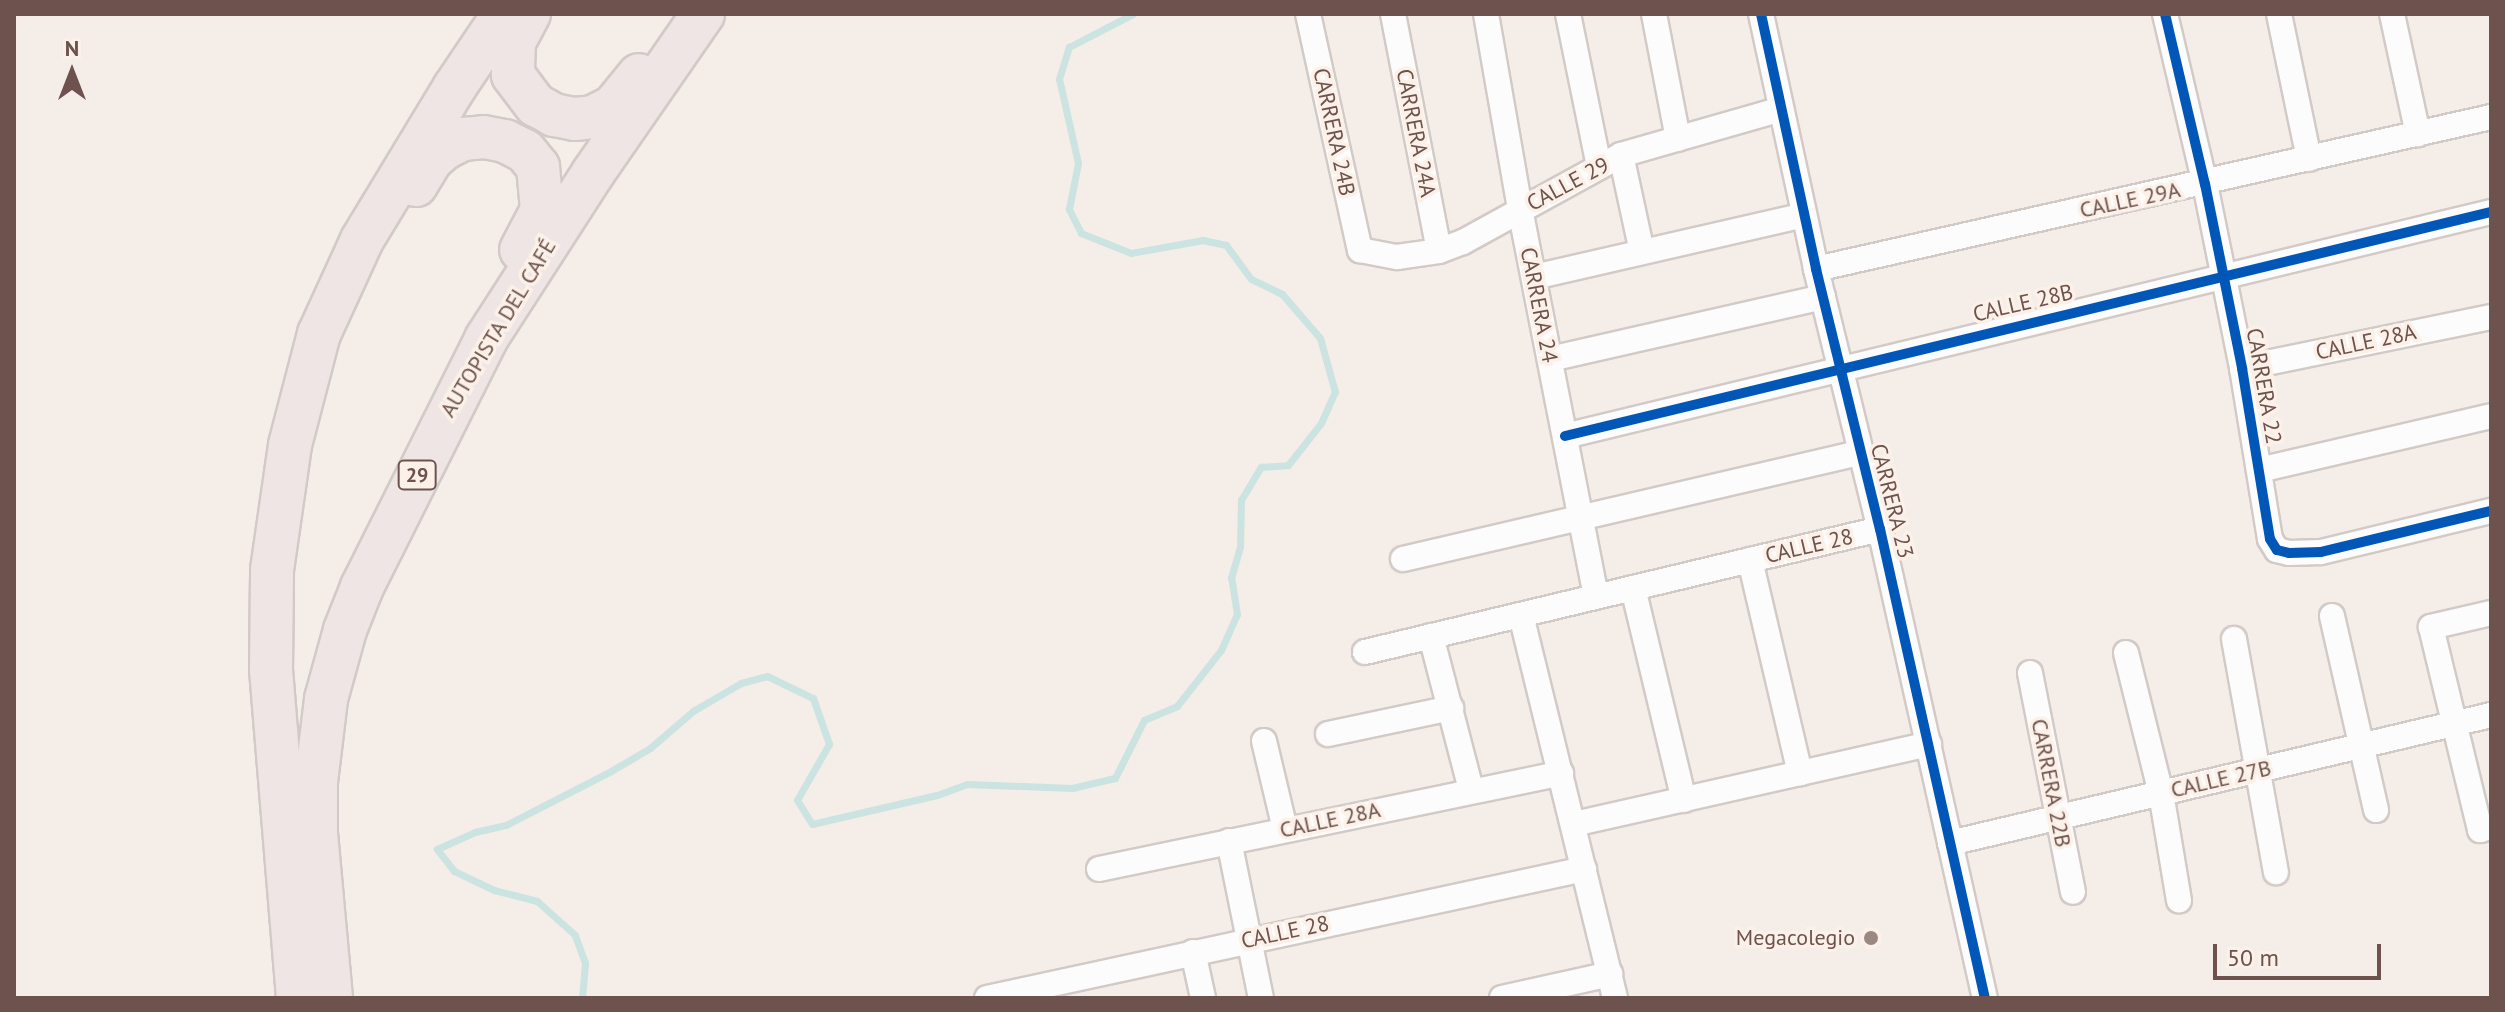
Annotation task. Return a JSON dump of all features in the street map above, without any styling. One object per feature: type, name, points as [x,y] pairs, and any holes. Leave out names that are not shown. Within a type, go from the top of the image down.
[{"type":"highway","points":[[272,570],[307,369],[336,293],[362,240],[414,152],[504,14]]},
{"type":"highway","points":[[529,14],[514,42],[513,75],[536,105],[554,115],[575,119],[593,117],[613,107],[628,92],[679,14]]},
{"type":"highway","name":"AUTOPISTA DEL CAFÉ","points":[[331,998],[316,832],[316,782],[326,699],[362,587],[486,339],[585,185],[703,14]]},
{"type":"highway","points":[[298,998],[273,721],[272,570],[282,507],[327,366],[383,244],[421,176],[445,148],[463,139],[484,137],[505,141],[525,151],[538,167],[542,210],[533,233],[460,349],[420,436],[362,587]]},
{"type":"street","name":"CARRERA 24B","points":[[1308,14],[1360,250]]},
{"type":"street","name":"CARRERA 24A","points":[[1393,14],[1439,251]]},
{"type":"street","name":"CARRERA 24","points":[[1486,14],[1520,209],[1596,596]]},
{"type":"street","points":[[1568,14],[1599,167]]},
{"type":"street","points":[[1654,14],[1678,139]]},
{"type":"street","name":"CARRERA 23","points":[[1761,14],[1816,269],[1880,529],[1985,998]]},
{"type":"street","name":"CARRERA 22","points":[[2165,14],[2205,184],[2242,368],[2270,539],[2277,550],[2289,553],[2321,552],[2491,511]]},
{"type":"street","points":[[2279,14],[2309,159]]},
{"type":"street","points":[[2392,14],[2418,134]]},
{"type":"street","name":"CALLE 29","points":[[1360,250],[1397,257],[1439,251],[1463,242],[1621,155],[1781,109]]},
{"type":"street","name":"CALLE 29A","points":[[1816,269],[2205,184],[2491,117]]},
{"type":"street","points":[[1621,155],[1642,252]]},
{"type":"street","name":"CALLE 28B","points":[[1565,436],[2491,212]]},
{"type":"street","points":[[1534,277],[1804,215]]},
{"type":"street","points":[[1550,359],[1823,297]]},
{"type":"street","name":"CALLE 28A","points":[[2242,368],[2491,317]]},
{"type":"street","points":[[2259,470],[2491,416]]},
{"type":"street","points":[[1403,559],[1859,453]]},
{"type":"street","name":"CALLE 28","points":[[1365,652],[1880,529]]},
{"type":"street","points":[[1750,560],[1800,773]]},
{"type":"street","points":[[1633,588],[1684,800]]},
{"type":"street","points":[[2485,828],[2453,724],[2431,627],[2491,613]]},
{"type":"street","points":[[1521,615],[1615,998]]},
{"type":"street","points":[[2332,616],[2376,810]]},
{"type":"street","points":[[1431,636],[1471,790]]},
{"type":"street","points":[[2234,639],[2276,872]]},
{"type":"street","points":[[2126,653],[2161,793],[2179,901]]},
{"type":"street","name":"CARRERA 22B","points":[[2030,673],[2073,892]]},
{"type":"street","points":[[1328,734],[1451,708]]},
{"type":"street","name":"CALLE 27B","points":[[1950,843],[2491,715]]},
{"type":"street","points":[[1264,741],[1285,829]]},
{"type":"street","points":[[1574,824],[1929,744]]},
{"type":"street","name":"CALLE 28A","points":[[1099,869],[1561,773]]},
{"type":"street","points":[[1229,841],[1261,998]]},
{"type":"street","name":"CALLE 28","points":[[987,998],[1248,939],[1584,869]]},
{"type":"street","points":[[1193,952],[1203,998]]},
{"type":"street","points":[[1502,998],[1610,974]]},
{"type":"waterway","points":[[582,998],[585,963],[575,935],[537,901],[494,890],[454,871],[437,849],[475,832],[506,825],[611,771],[650,748],[693,711],[741,683],[767,676],[813,698],[829,744],[797,800],[812,824],[937,795],[967,784],[1072,788],[1115,778],[1144,720],[1177,706],[1221,650],[1237,614],[1231,578],[1240,547],[1241,500],[1261,467],[1288,465],[1321,423],[1335,392],[1320,338],[1282,294],[1251,279],[1226,245],[1203,240],[1131,253],[1081,233],[1069,209],[1078,163],[1059,79],[1069,47],[1133,14]]},
{"type":"cycle path","points":[[1761,14],[1816,269],[1880,529],[1985,998]]},
{"type":"cycle path","points":[[2165,14],[2205,184],[2242,368],[2270,539],[2277,550],[2289,553],[2321,552],[2491,511]]},
{"type":"cycle path","points":[[1565,436],[2491,212]]},
{"type":"place","name":"Megacolegio","points":[[1871,938]]}]
